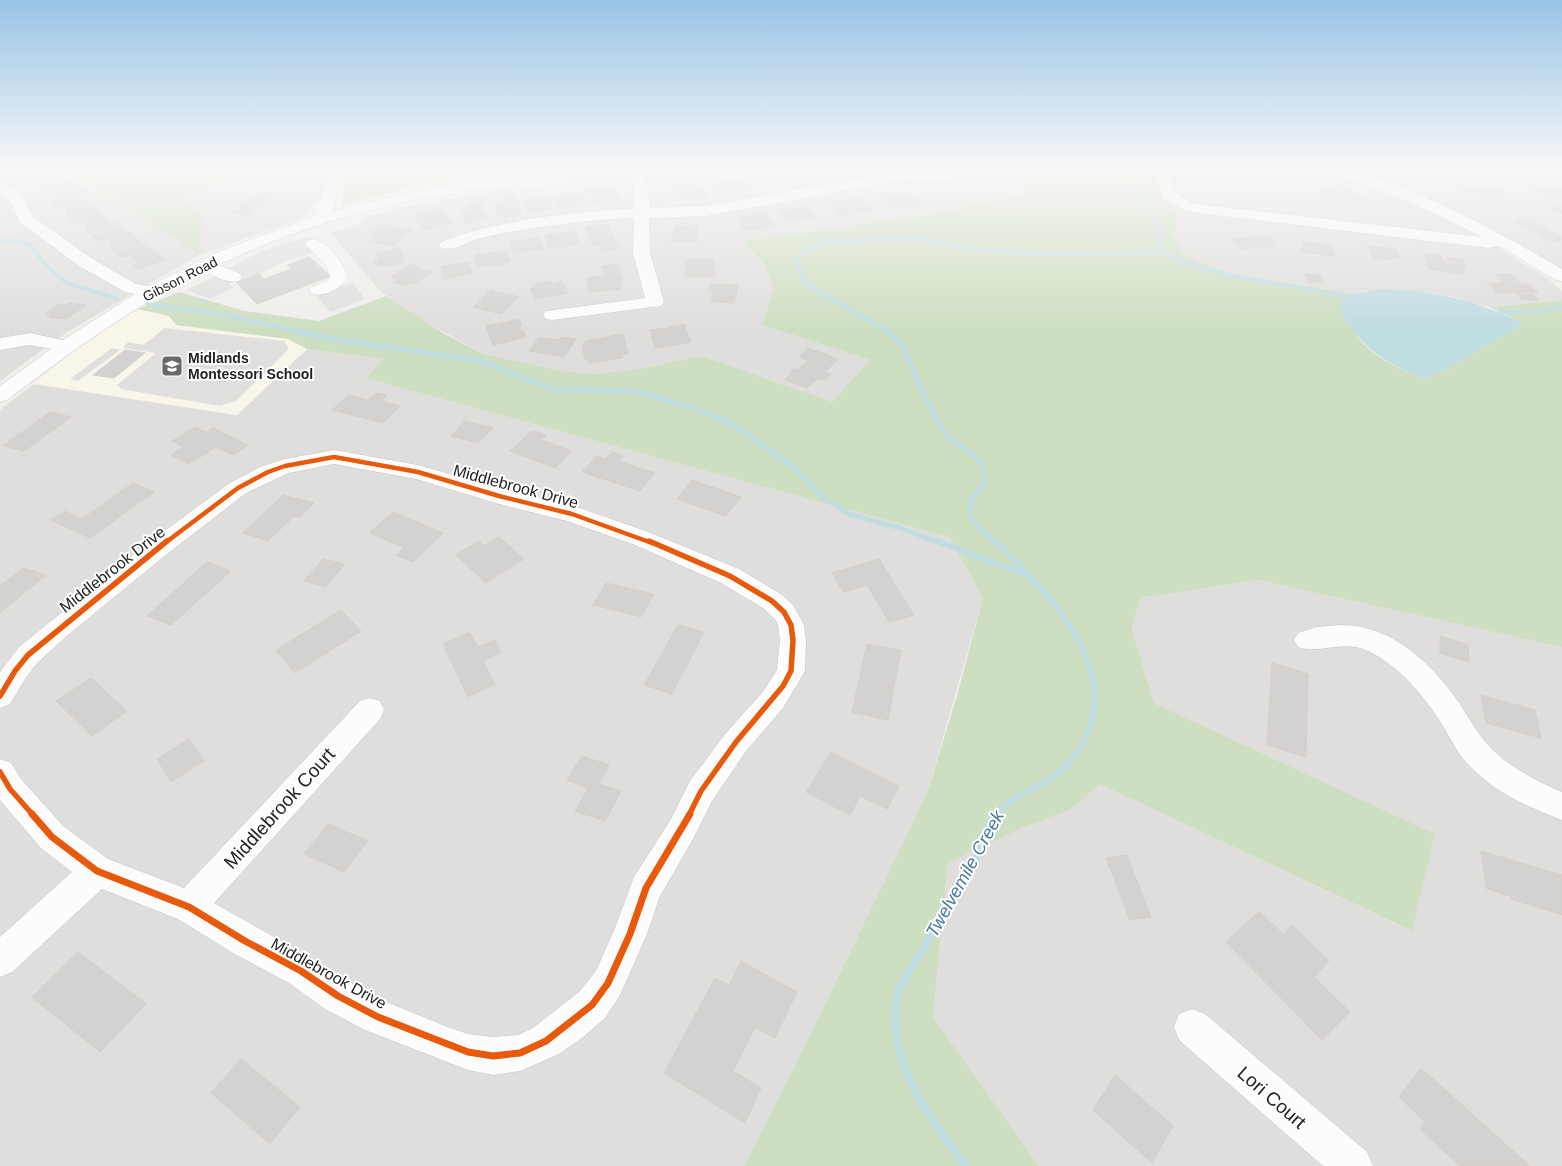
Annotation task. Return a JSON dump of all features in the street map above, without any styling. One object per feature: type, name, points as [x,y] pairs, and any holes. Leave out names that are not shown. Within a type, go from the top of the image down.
[{"type":"street","points":[[30,221],[85,262],[131,288],[151,292]]},
{"type":"street","name":"Gibson Road","points":[[0,396],[67,346],[151,292],[249,246],[315,221]]},
{"type":"street","points":[[446,245],[476,234],[556,221]]},
{"type":"street","points":[[552,316],[655,302],[642,253],[644,221]]},
{"type":"street","points":[[1303,221],[1483,242],[1502,241]]},
{"type":"street","points":[[1463,221],[1502,241],[1562,276]]},
{"type":"street","points":[[313,244],[331,261],[339,278],[334,284],[318,290]]},
{"type":"street","points":[[205,265],[233,277]]},
{"type":"street","points":[[89,331],[116,337]]},
{"type":"street","points":[[0,344],[30,339],[67,346]]},
{"type":"street","name":"Middlebrook Drive","points":[[0,696],[15,671],[28,655],[60,626],[224,498],[268,472],[285,466],[334,457],[418,472],[499,496],[572,514],[643,539],[730,576],[772,601],[784,612],[791,626],[793,655],[791,671],[773,700],[736,742],[701,791],[682,829],[646,888],[630,934],[608,983],[592,1005],[570,1024],[546,1041],[520,1053],[494,1056],[468,1052],[378,1017],[338,996],[301,971],[245,941],[189,907],[97,871],[52,837],[10,789],[0,772]]},
{"type":"street","points":[[1307,640],[1326,636],[1346,635],[1383,647],[1399,657],[1428,683],[1500,787],[1534,794],[1562,806]]},
{"type":"street","name":"Middlebrook Court","points":[[189,907],[370,710]]},
{"type":"street","points":[[0,960],[97,871]]},
{"type":"street","name":"Lori Court","points":[[1192,1027],[1353,1166]]},
{"type":"shaded area","points":[[0,221],[149,221],[199,255],[67,332],[0,381]]},
{"type":"shaded area","points":[[188,221],[293,221],[199,255]]},
{"type":"shaded area","points":[[362,221],[880,221],[743,241],[765,266],[773,289],[763,325],[870,360],[833,403],[701,356],[638,369],[596,374],[563,371],[483,354],[412,314],[379,290],[331,233]]},
{"type":"shaded area","points":[[1177,221],[1451,221],[1470,230],[1547,278],[1562,291],[1562,300],[1489,307],[1454,297],[1419,291],[1367,291],[1352,294],[1230,273],[1202,263],[1183,253],[1174,234]]},
{"type":"shaded area","points":[[1562,221],[1562,270],[1477,222]]},
{"type":"shaded area","points":[[310,236],[315,240],[314,252],[276,265],[261,273],[233,281],[228,284],[234,287],[210,299],[187,290],[263,251]]},
{"type":"shaded area","points":[[353,283],[365,299],[330,312],[314,293]]},
{"type":"shaded area","name":"Midlands Montessori School","points":[[138,309],[169,316],[177,325],[288,339],[307,349],[237,415],[34,384],[78,347]]},
{"type":"shaded area","points":[[165,328],[284,341],[289,349],[236,401],[220,406],[121,389],[117,385],[156,353],[123,348],[128,342],[143,345]]},
{"type":"shaded area","points":[[112,348],[120,350],[78,381],[70,379]]},
{"type":"shaded area","points":[[307,349],[385,359],[365,378],[949,537],[983,598],[927,793],[795,1066],[744,1166],[0,1166],[0,410],[34,384],[237,415]]},
{"type":"shaded area","points":[[1258,580],[1562,647],[1562,1166],[1039,1166],[933,1017],[948,863],[1022,828],[1070,810],[1100,784],[1411,931],[1435,834],[1154,703],[1132,630],[1140,598]]},
{"type":"green space","points":[[149,221],[202,221],[199,255]]},
{"type":"green space","points":[[880,221],[1177,221],[1174,234],[1183,253],[1202,263],[1230,273],[1352,294],[1342,301],[1357,336],[1366,347],[1390,364],[1426,379],[1451,367],[1521,325],[1521,322],[1489,307],[1562,300],[1562,647],[1258,580],[1140,598],[1132,630],[1154,703],[1435,834],[1412,931],[1100,784],[1070,810],[1022,828],[948,863],[933,1017],[1039,1166],[744,1166],[795,1066],[927,793],[957,696],[983,598],[949,537],[365,378],[384,359],[307,349],[288,339],[176,325],[169,316],[138,309],[179,292],[245,311],[319,321],[386,296],[443,333],[483,354],[563,371],[596,374],[638,369],[701,356],[832,402],[870,360],[763,325],[773,289],[765,266],[743,241]]},
{"type":"water","points":[[1382,289],[1419,291],[1469,301],[1522,322],[1521,325],[1451,367],[1426,379],[1385,360],[1359,338],[1343,316],[1341,309],[1342,301],[1352,294]]},
{"type":"building","points":[[72,221],[112,221],[117,225],[90,234],[86,231],[90,229],[87,228],[89,227],[82,222]]},
{"type":"building","points":[[418,221],[450,221],[451,223],[425,230]]},
{"type":"building","points":[[740,221],[771,221],[775,227],[745,230]]},
{"type":"building","points":[[1533,221],[1562,237],[1562,240],[1552,242],[1514,222]]},
{"type":"building","points":[[607,224],[618,249],[602,251],[599,245],[593,246],[585,227]]},
{"type":"building","points":[[120,226],[141,242],[114,252],[110,248],[114,247],[111,245],[113,244],[106,239],[97,240],[92,236]]},
{"type":"building","points":[[697,226],[696,241],[672,242],[675,227]]},
{"type":"building","points":[[379,227],[411,230],[399,239],[401,239],[395,245],[369,242],[377,235],[371,234]]},
{"type":"building","points":[[575,231],[579,244],[549,249],[545,235]]},
{"type":"building","points":[[1268,236],[1277,243],[1272,244],[1274,246],[1243,249],[1232,239]]},
{"type":"building","points":[[539,238],[543,248],[514,253],[510,241]]},
{"type":"building","points":[[1302,242],[1332,245],[1336,256],[1302,252],[1301,248],[1304,248]]},
{"type":"building","points":[[144,243],[166,259],[139,269],[134,266],[138,264],[137,261],[130,256],[121,257],[116,253]]},
{"type":"building","points":[[1368,246],[1396,249],[1400,258],[1391,257],[1393,260],[1373,258]]},
{"type":"building","points":[[399,248],[405,262],[383,267],[382,265],[376,266],[374,262],[379,259],[376,254]]},
{"type":"building","points":[[507,251],[510,261],[504,263],[504,265],[495,266],[495,264],[477,267],[475,255]]},
{"type":"building","points":[[1423,253],[1441,255],[1444,262],[1448,263],[1446,257],[1462,259],[1466,267],[1462,267],[1465,274],[1429,269]]},
{"type":"building","points":[[309,257],[331,276],[257,304],[236,282],[259,274],[264,279],[291,269],[287,265]]},
{"type":"building","points":[[714,259],[715,276],[685,277],[687,267],[685,267],[685,260]]},
{"type":"building","points":[[469,262],[472,273],[443,279],[441,266]]},
{"type":"building","points":[[409,264],[432,272],[415,284],[409,282],[405,285],[394,282],[398,279],[391,278]]},
{"type":"building","points":[[618,264],[622,280],[620,281],[621,289],[589,292],[587,278],[606,276],[602,266]]},
{"type":"building","points":[[1305,273],[1319,275],[1323,283],[1308,282]]},
{"type":"building","points":[[1496,274],[1511,274],[1521,284],[1529,284],[1538,293],[1496,292],[1487,283],[1504,283]]},
{"type":"building","points":[[550,281],[552,284],[562,281],[568,293],[535,299],[530,288],[536,286],[535,284]]},
{"type":"building","points":[[710,284],[738,285],[734,303],[711,302],[714,291],[708,291]]},
{"type":"building","points":[[491,290],[519,297],[501,314],[473,307]]},
{"type":"building","points":[[1517,294],[1533,295],[1539,300],[1522,300]]},
{"type":"building","points":[[69,303],[86,305],[66,319],[49,317],[51,315],[45,314],[59,304],[66,305]]},
{"type":"building","points":[[519,319],[522,326],[518,327],[520,330],[523,330],[526,337],[493,345],[486,326]]},
{"type":"building","points":[[684,324],[691,342],[655,348],[650,330],[671,328]]},
{"type":"building","points":[[623,334],[628,354],[621,355],[622,358],[589,363],[588,359],[585,360],[582,344],[585,341]]},
{"type":"building","points":[[561,337],[576,339],[564,357],[529,351],[539,338],[559,340]]},
{"type":"building","points":[[808,348],[838,359],[825,372],[831,374],[824,380],[818,378],[807,388],[785,380],[792,373],[790,372],[793,369],[796,370],[809,361],[799,357]]},
{"type":"building","points":[[125,350],[145,353],[114,378],[93,375]]},
{"type":"building","points":[[376,393],[387,395],[381,401],[400,406],[383,423],[332,410],[349,395],[368,400]]},
{"type":"building","points":[[50,412],[71,417],[24,451],[3,446]]},
{"type":"building","points":[[465,421],[493,428],[478,443],[451,436]]},
{"type":"building","points":[[195,427],[206,432],[213,428],[248,445],[233,455],[216,447],[189,464],[171,455],[184,447],[172,441]]},
{"type":"building","points":[[532,431],[546,435],[541,440],[572,451],[555,468],[510,451]]},
{"type":"building","points":[[612,452],[623,456],[618,461],[655,473],[640,491],[582,472],[597,456],[605,459]]},
{"type":"building","points":[[692,480],[741,497],[726,516],[677,499]]},
{"type":"building","points":[[133,483],[154,492],[90,538],[51,520],[64,511],[82,519]]},
{"type":"building","points":[[283,495],[314,503],[300,517],[294,516],[268,541],[243,533]]},
{"type":"building","points":[[393,512],[443,533],[413,562],[396,555],[404,547],[369,533]]},
{"type":"building","points":[[499,537],[524,559],[486,583],[456,555],[479,541],[484,546]]},
{"type":"building","points":[[323,559],[345,564],[326,587],[304,581]]},
{"type":"building","points":[[879,559],[914,615],[889,622],[867,585],[843,592],[832,573]]},
{"type":"building","points":[[207,562],[231,571],[171,625],[147,616]]},
{"type":"building","points":[[24,568],[46,575],[0,613],[0,586]]},
{"type":"building","points":[[606,583],[654,594],[641,617],[593,605]]},
{"type":"building","points":[[341,610],[361,631],[295,673],[276,650]]},
{"type":"building","points":[[678,625],[704,632],[672,694],[644,685]]},
{"type":"building","points":[[470,632],[478,647],[495,640],[501,652],[483,661],[495,684],[468,697],[443,644]]},
{"type":"building","points":[[1440,636],[1468,645],[1469,662],[1440,653]]},
{"type":"building","points":[[867,644],[901,650],[888,720],[852,712]]},
{"type":"building","points":[[1272,663],[1308,674],[1306,757],[1267,745]]},
{"type":"building","points":[[91,678],[127,711],[92,736],[56,701]]},
{"type":"building","points":[[1481,695],[1535,710],[1541,738],[1486,723]]},
{"type":"building","points":[[189,739],[204,761],[171,782],[157,759]]},
{"type":"building","points":[[831,752],[899,786],[887,809],[860,796],[850,815],[806,792]]},
{"type":"building","points":[[582,756],[609,765],[599,784],[621,791],[605,821],[575,811],[588,788],[567,780]]},
{"type":"building","points":[[328,824],[368,841],[344,872],[304,854]]},
{"type":"building","points":[[1481,851],[1562,875],[1562,915],[1511,899],[1510,896],[1487,889]]},
{"type":"building","points":[[1127,855],[1151,917],[1130,920],[1106,858]]},
{"type":"building","points":[[1259,911],[1283,934],[1292,925],[1329,961],[1314,977],[1350,1012],[1322,1040],[1226,942]]},
{"type":"building","points":[[78,952],[146,1004],[100,1052],[32,997]]},
{"type":"building","points":[[741,961],[797,992],[775,1038],[755,1027],[733,1071],[761,1088],[745,1123],[664,1073],[715,978],[729,985]]},
{"type":"building","points":[[241,1059],[300,1107],[270,1144],[211,1093]]},
{"type":"building","points":[[1421,1068],[1530,1166],[1460,1166],[1420,1129],[1425,1122],[1399,1097]]},
{"type":"building","points":[[1115,1075],[1173,1126],[1152,1163],[1093,1110]]},
{"type":"waterway","name":"Twelvemile Creek","points":[[1157,221],[1161,236],[1162,252]]},
{"type":"waterway","points":[[0,239],[28,244],[50,269],[67,283],[117,299]]},
{"type":"waterway","name":"Twelvemile Creek","points":[[887,331],[806,284],[796,260],[802,252],[806,249],[831,243],[901,239],[927,240],[991,251],[1034,253],[1162,252]]},
{"type":"waterway","points":[[1162,252],[1184,262],[1230,275],[1347,297]]},
{"type":"waterway","points":[[148,304],[216,313],[299,331]]},
{"type":"waterway","points":[[1499,312],[1540,312],[1562,307]]},
{"type":"waterway","points":[[293,330],[329,338],[481,361],[552,389],[628,391],[647,394],[691,407],[726,421],[755,439],[796,469],[824,498],[849,514],[903,529],[940,543]]},
{"type":"waterway","name":"Twelvemile Creek","points":[[886,330],[902,344],[926,399],[942,429],[949,438],[975,456],[983,465],[985,482],[972,501],[971,516],[974,522],[997,543]]},
{"type":"waterway","points":[[937,541],[1027,575]]},
{"type":"waterway","name":"Twelvemile Creek","points":[[995,541],[1035,582],[1068,624],[1081,646],[1090,670],[1094,693],[1092,718],[1083,742],[1066,766],[1049,780],[1011,800],[996,814]]},
{"type":"waterway","name":"Twelvemile Creek","points":[[966,1166],[923,1105],[912,1083],[902,1061],[897,1038],[895,1013],[899,988],[975,862],[988,826],[996,814]]},
{"type":"cycle path","points":[[0,696],[15,671],[28,655],[60,627],[153,552],[238,488],[268,472],[285,466],[334,457],[418,472],[499,496],[572,514],[643,539],[730,576],[772,601],[784,612],[791,625],[793,640],[791,671],[783,686],[736,742],[701,791],[682,829],[646,888],[630,934],[608,983],[592,1005],[570,1024],[546,1041],[520,1053],[493,1056],[468,1052],[378,1017],[338,996],[301,971],[245,941],[189,907],[97,871],[52,837],[10,789],[0,772]]},
{"type":"place","name":"Midlands Montessori School","points":[[172,366]]}]
